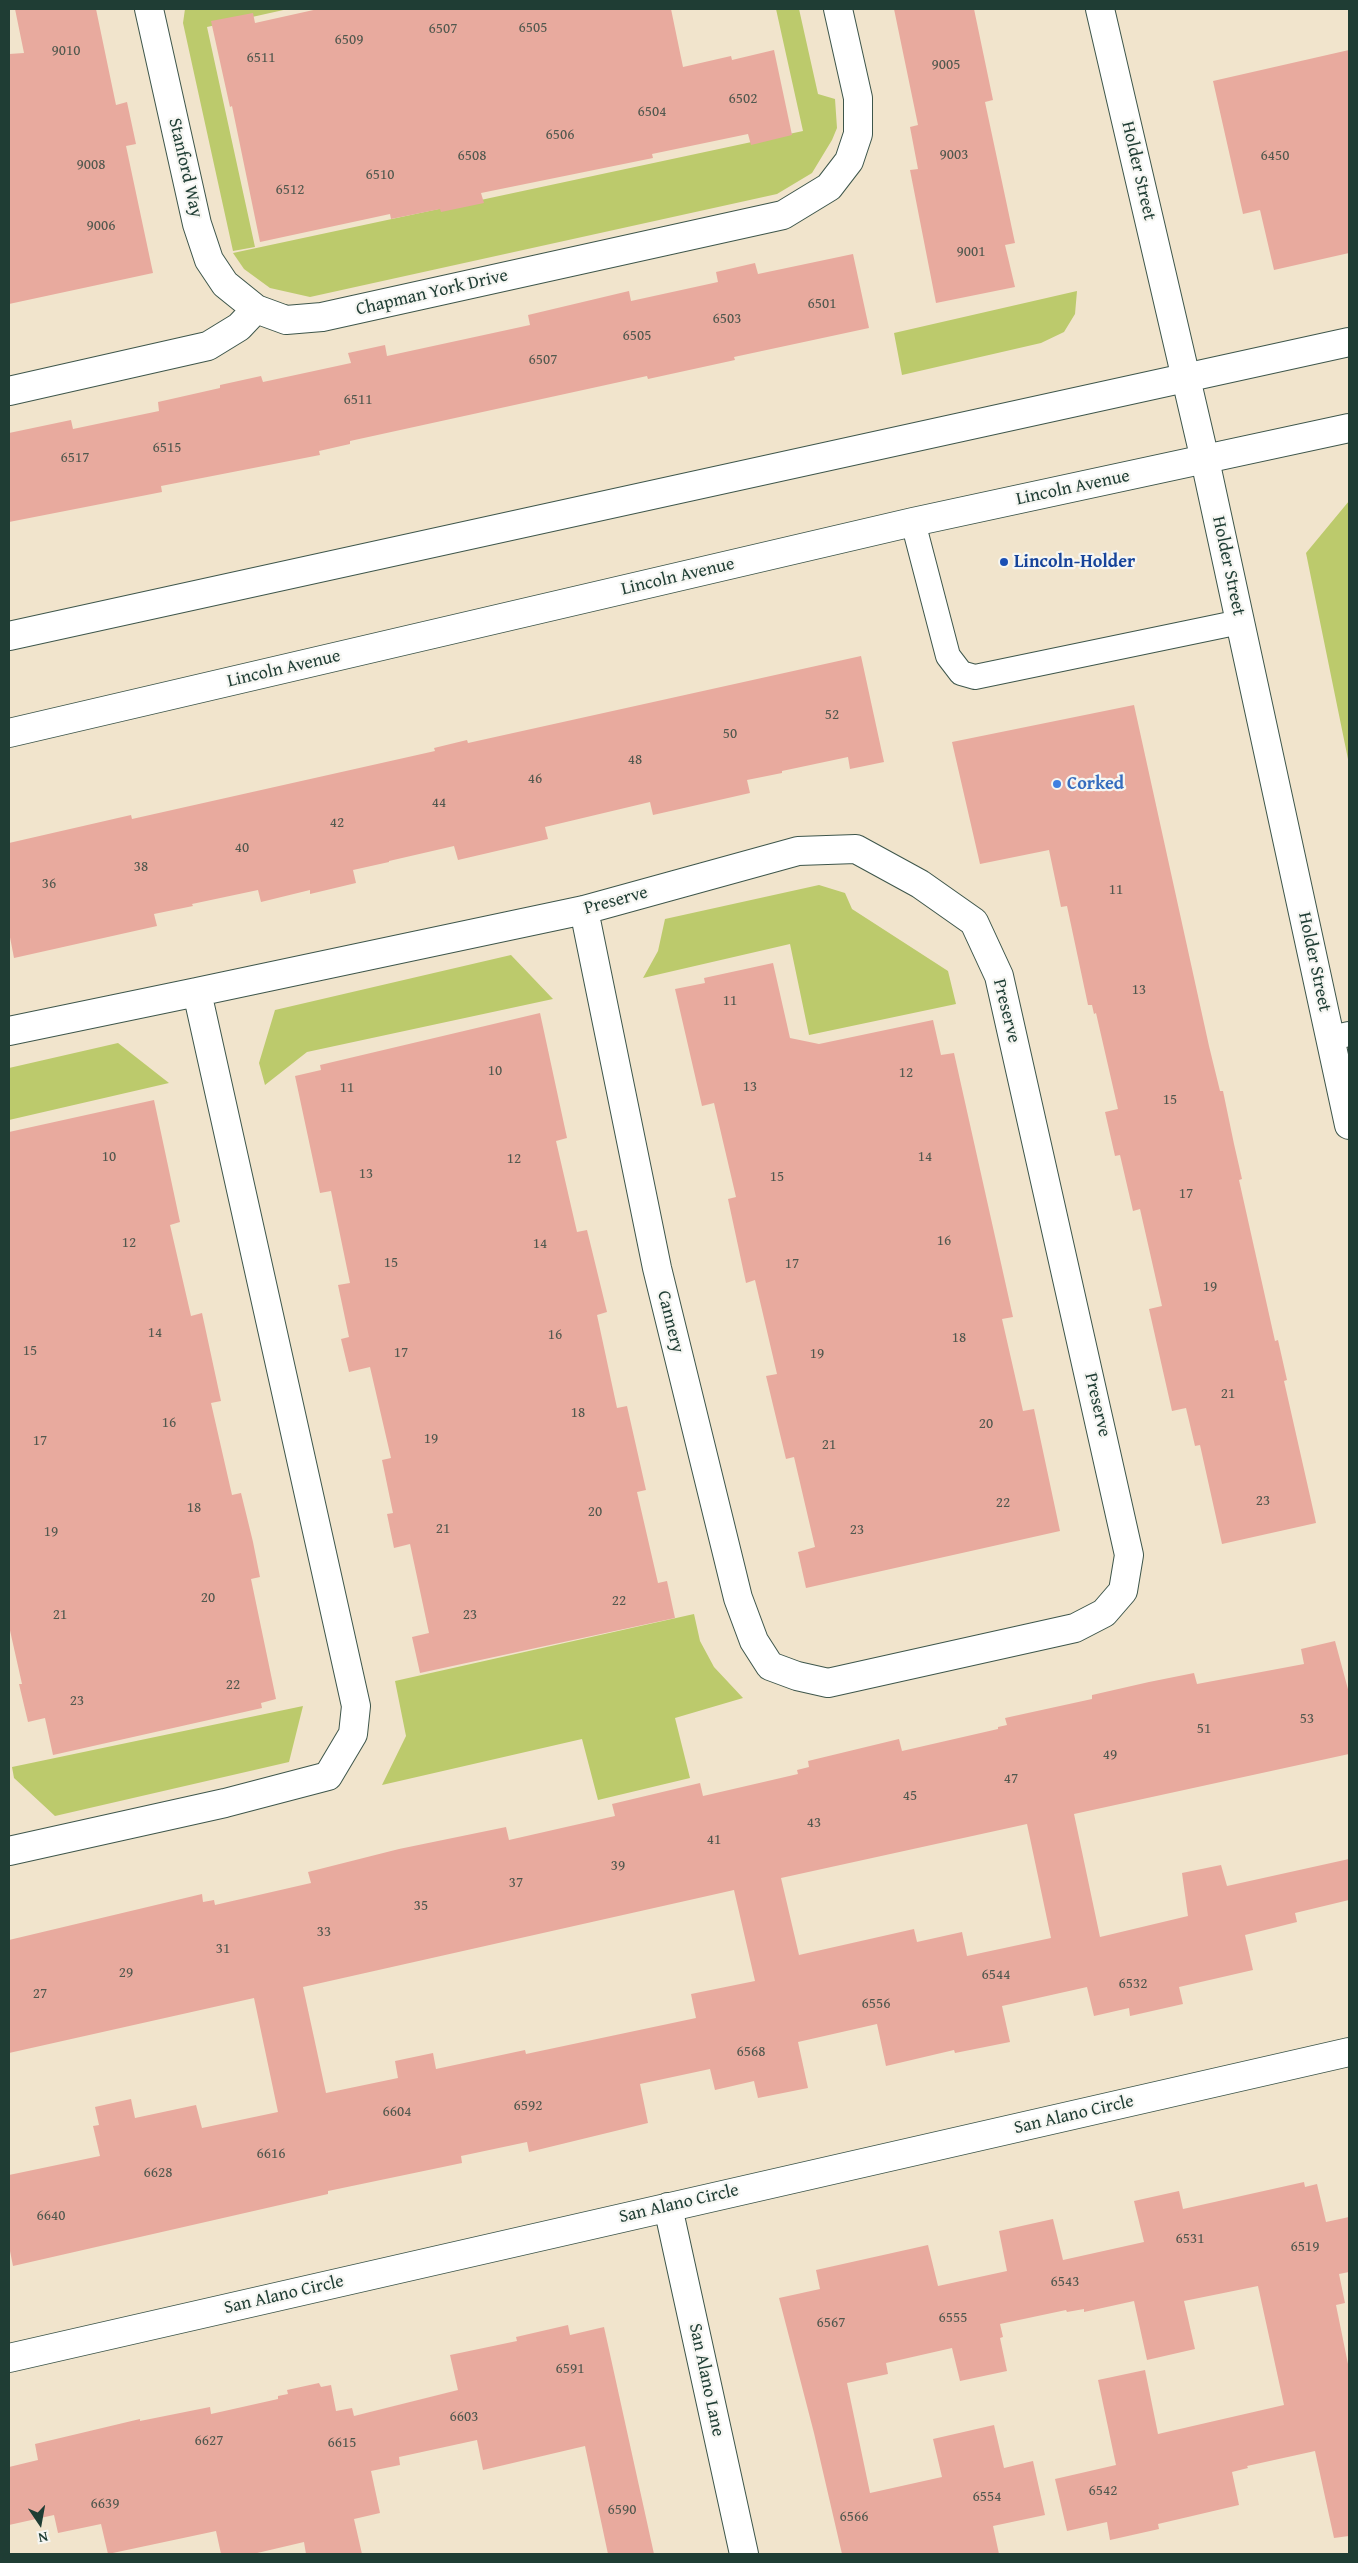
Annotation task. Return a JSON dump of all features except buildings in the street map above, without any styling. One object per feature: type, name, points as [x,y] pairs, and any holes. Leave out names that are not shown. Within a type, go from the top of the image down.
[{"type":"street","name":"Stanford Way","points":[[150,9],[197,224],[209,260],[225,284],[256,309]]},
{"type":"street","name":"Chapman York Drive","points":[[256,309],[286,320],[322,317],[783,215],[829,187],[849,161],[858,134],[858,98],[838,9]]},
{"type":"street","name":"Holder Street","points":[[1100,9],[1205,460],[1240,622],[1340,1036],[1349,1125]]},
{"type":"street","points":[[9,391],[208,346],[239,327],[256,309]]},
{"type":"street","points":[[9,636],[1349,342]]},
{"type":"street","name":"Lincoln Avenue","points":[[9,733],[913,522],[1349,428]]},
{"type":"street","name":"Preserve","points":[[9,1031],[584,910],[798,851],[856,849],[920,884],[974,922],[999,976],[1120,1509],[1129,1555],[1123,1591],[1104,1613],[1076,1628],[828,1683]]},
{"type":"street","name":"Cannery","points":[[584,910],[657,1268],[738,1598],[754,1641],[770,1666],[797,1676],[828,1683]]},
{"type":"street","points":[[9,1851],[225,1803],[328,1776],[353,1734],[356,1706],[197,992]]},
{"type":"street","name":"San Alano Circle","points":[[9,2358],[1349,2052]]},
{"type":"street","name":"San Alano Lane","points":[[668,2207],[744,2554]]},
{"type":"lane","points":[[913,522],[948,656],[961,673],[975,676],[1240,622]]},
{"type":"green space","points":[[185,9],[288,9],[207,27],[255,247],[233,251],[183,23]]},
{"type":"green space","points":[[776,9],[799,9],[818,94],[835,99],[837,128],[812,173],[777,194],[310,297],[270,288],[244,269],[233,253],[803,131]]},
{"type":"green space","points":[[1077,291],[1075,314],[1064,332],[1041,343],[902,375],[894,333]]},
{"type":"green space","points":[[1349,501],[1349,764],[1306,553]]},
{"type":"green space","points":[[819,885],[845,893],[852,909],[948,971],[956,1004],[809,1035],[790,944],[643,978],[658,951],[665,919]]},
{"type":"green space","points":[[511,955],[553,999],[307,1052],[265,1085],[259,1063],[275,1010]]},
{"type":"green space","points":[[118,1043],[169,1083],[9,1120],[9,1068]]},
{"type":"green space","points":[[694,1614],[700,1641],[714,1667],[743,1698],[675,1718],[690,1778],[598,1800],[582,1739],[382,1785],[406,1736],[395,1681]]},
{"type":"green space","points":[[303,1706],[289,1762],[55,1816],[14,1778],[12,1767]]},
{"type":"place","name":"Lincoln-Holder","points":[[1004,562]]},
{"type":"place","name":"Corked","points":[[1057,784]]}]
